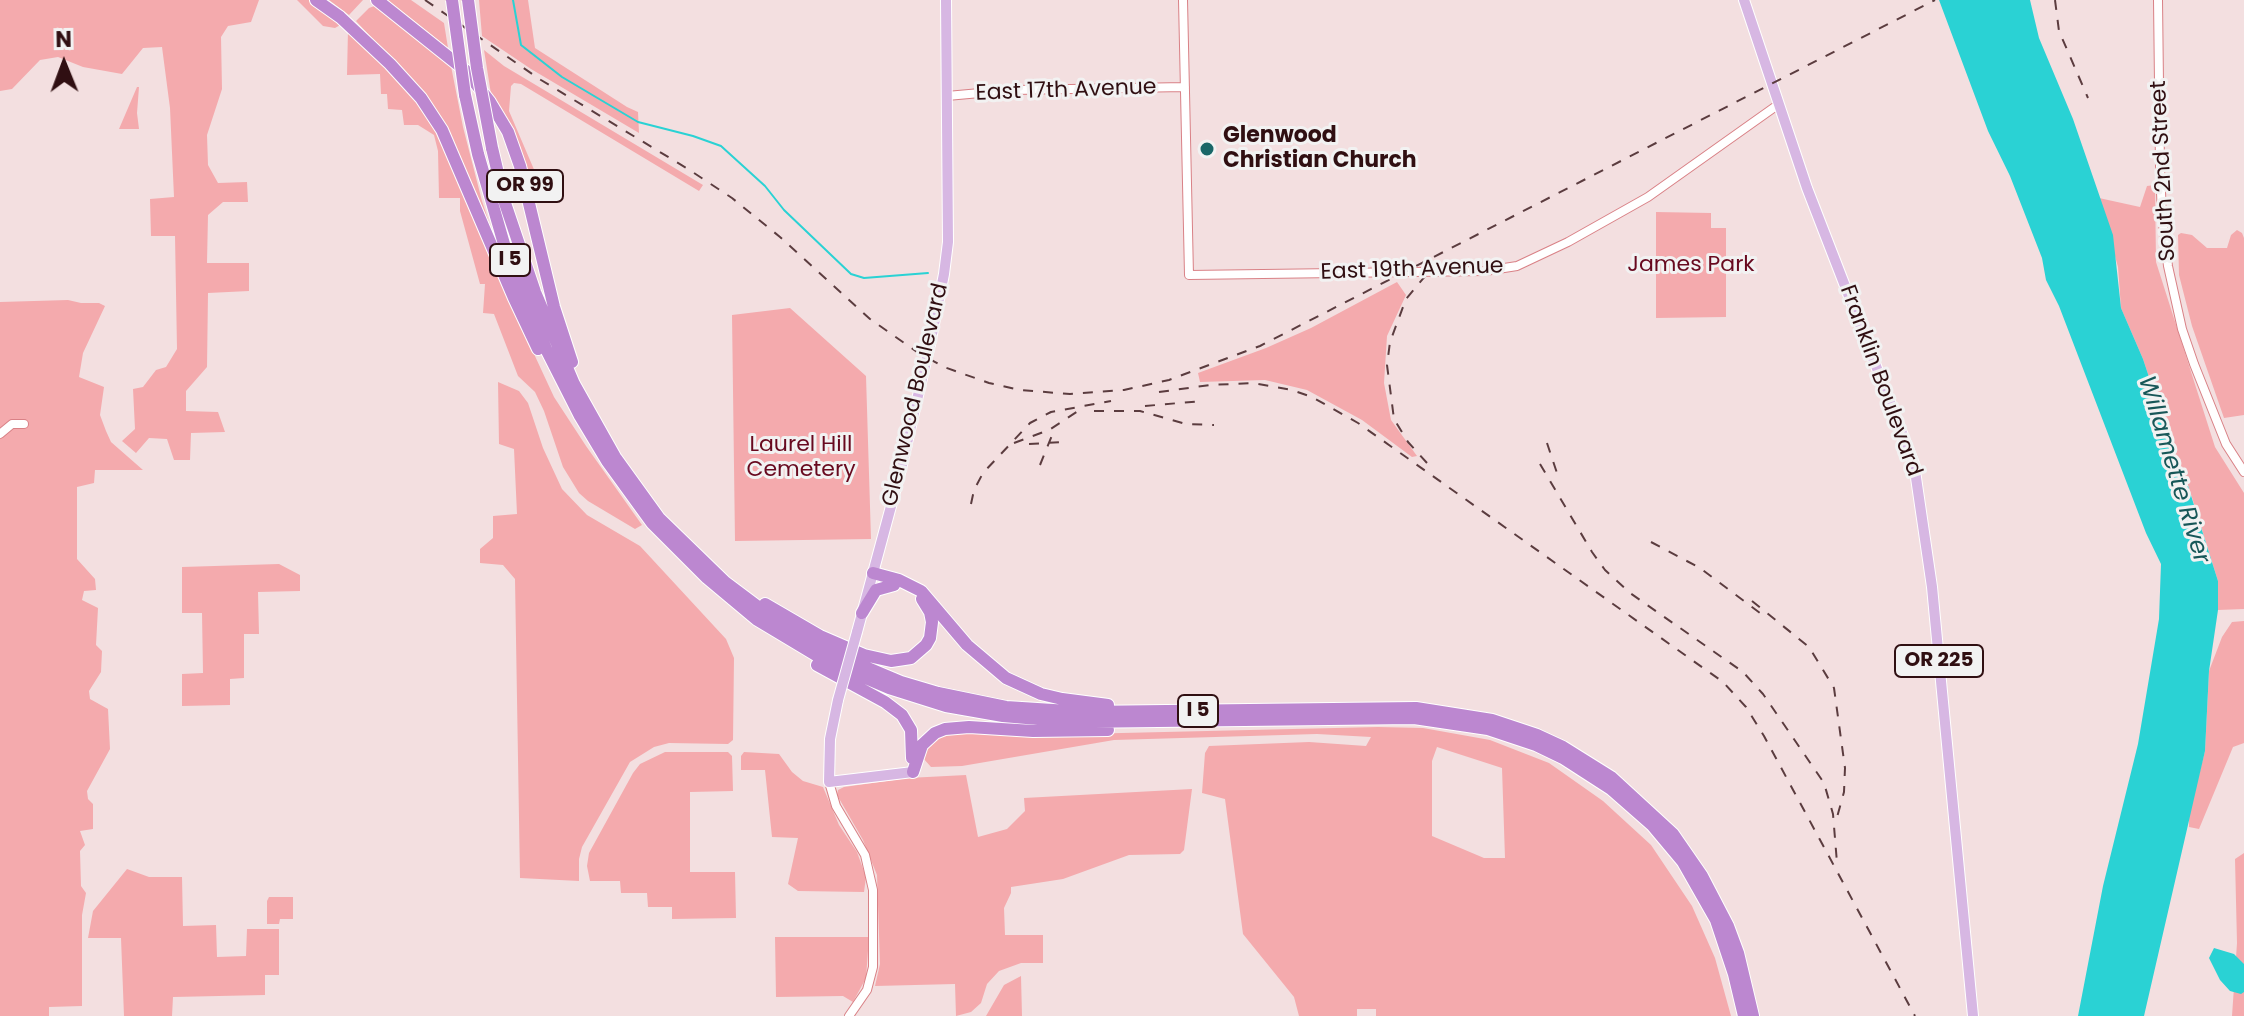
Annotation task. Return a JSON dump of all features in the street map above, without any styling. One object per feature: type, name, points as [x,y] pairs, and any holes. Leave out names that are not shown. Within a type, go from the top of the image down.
[{"type":"highway","name":"OR 99","points":[[316,0],[357,31],[421,98],[442,130],[514,298],[565,399],[580,416]]},
{"type":"highway","name":"OR 99","points":[[377,0],[466,71],[508,132],[520,166],[554,307],[594,421]]},
{"type":"highway","name":"I 5","points":[[452,0],[465,95],[478,154],[504,244],[546,349],[580,416],[629,493],[670,542],[729,598],[784,637],[853,674],[925,700],[964,710],[1060,721],[1416,708],[1492,720],[1563,747],[1611,777],[1634,796],[1673,834],[1688,854],[1728,926],[1738,953],[1753,1016]]},
{"type":"highway","name":"I 5","points":[[468,0],[477,68],[505,203],[535,292],[574,384],[615,457],[659,518],[725,582],[777,621],[873,672],[977,702],[1044,711],[1414,718],[1488,729],[1536,745],[1599,781],[1633,808],[1683,862],[1716,920],[1744,1016]]},
{"type":"highway","points":[[725,582],[820,636],[864,655],[891,661],[911,658],[930,638],[932,622],[926,603],[919,596],[872,576]]},
{"type":"highway","points":[[872,576],[899,580],[921,591],[979,657],[1023,687],[1080,702],[1193,716]]},
{"type":"highway","points":[[862,613],[876,590],[894,585]]},
{"type":"highway","points":[[784,637],[813,663],[885,702],[902,715],[911,730],[913,772]]},
{"type":"highway","points":[[913,772],[922,745],[935,733],[945,729],[1090,731],[1193,716]]},
{"type":"main road","name":"Glenwood Boulevard","points":[[829,782],[830,739],[838,700],[923,374],[944,274],[948,242],[946,0]]},
{"type":"main road","name":"Franklin Boulevard","points":[[1744,0],[1820,222],[1901,425],[1919,485],[1932,587],[1973,1016]]},
{"type":"main road","points":[[829,782],[913,772]]},
{"type":"street","points":[[1183,0],[1185,87]]},
{"type":"street","name":"South 2nd Street","points":[[2158,0],[2161,179],[2168,266],[2182,329],[2194,364],[2226,444],[2244,472]]},
{"type":"street","name":"East 17th Avenue","points":[[947,96],[1013,90],[1185,87]]},
{"type":"street","name":"East 19th Avenue","points":[[1185,87],[1189,275],[1485,271],[1509,268],[1568,242],[1648,197],[1779,104]]},
{"type":"street","points":[[0,434],[12,424],[24,424]]},
{"type":"street","points":[[829,782],[836,806],[865,855],[873,890],[873,967],[867,990],[849,1016]]},
{"type":"green space","points":[[0,0],[259,0],[251,22],[228,26],[221,37],[222,89],[207,135],[208,165],[218,183],[247,182],[248,202],[223,202],[208,215],[207,263],[249,263],[249,291],[208,293],[207,367],[186,391],[186,411],[218,412],[225,432],[191,433],[190,460],[174,460],[167,439],[149,438],[136,453],[122,441],[135,429],[133,389],[143,387],[156,370],[166,367],[177,349],[175,236],[151,236],[150,199],[174,197],[170,108],[162,47],[143,48],[122,74],[83,67],[58,57],[40,60],[12,89],[0,91]]},
{"type":"green space","points":[[297,0],[310,0],[342,24],[335,28],[323,26]]},
{"type":"green space","points":[[329,0],[363,0],[349,15]]},
{"type":"green space","points":[[387,0],[411,0],[444,23],[448,48]]},
{"type":"green space","points":[[479,0],[528,0],[535,48],[638,112],[639,133],[482,36]]},
{"type":"green space","points":[[377,5],[450,61],[482,201],[501,258],[427,98],[356,21],[369,8]]},
{"type":"green space","points":[[348,30],[384,63],[437,131],[466,194],[495,270],[554,397],[642,525],[635,529],[588,501],[579,493],[563,467],[535,392],[518,376],[494,314],[483,313],[485,284],[480,284],[460,211],[460,198],[439,198],[438,151],[434,135],[418,125],[404,125],[402,110],[388,109],[387,94],[381,94],[380,74],[347,75]]},
{"type":"green space","points":[[484,50],[504,66],[703,185],[699,191],[521,84],[514,83],[511,86],[509,111],[547,200],[535,203],[510,126],[491,94]]},
{"type":"green space","points":[[137,87],[139,129],[119,129]]},
{"type":"green space","points":[[2155,185],[2156,262],[2215,447],[2244,493],[2244,609],[2218,610],[2218,581],[2190,491],[2188,485],[2181,487],[2179,483],[2177,461],[2143,359],[2121,308],[2118,267],[2099,198],[2140,207],[2147,186]]},
{"type":"green space","name":"James Park","points":[[1656,212],[1711,213],[1711,228],[1726,228],[1726,317],[1656,318]]},
{"type":"green space","points":[[2237,230],[2244,238],[2244,415],[2224,418],[2192,326],[2179,275],[2178,235],[2192,235],[2207,248],[2227,248],[2231,235]]},
{"type":"green space","points":[[1397,282],[1406,295],[1387,336],[1384,383],[1391,420],[1417,456],[1412,457],[1362,420],[1307,390],[1265,380],[1200,382],[1198,373],[1311,328]]},
{"type":"green space","points":[[68,300],[105,306],[83,353],[79,377],[104,387],[100,415],[111,442],[143,470],[95,470],[94,483],[77,487],[77,559],[95,579],[96,590],[84,591],[82,600],[98,608],[96,645],[102,651],[101,672],[89,691],[90,699],[108,709],[110,749],[87,791],[88,799],[93,804],[93,829],[80,831],[85,845],[80,851],[81,886],[86,893],[82,915],[82,1006],[49,1007],[49,1016],[0,1016],[0,302]]},
{"type":"green space","name":"Laurel Hill Cemetery","points":[[790,308],[866,376],[871,539],[735,541],[732,315]]},
{"type":"green space","points":[[498,382],[519,391],[528,403],[543,448],[562,489],[587,515],[640,546],[726,639],[734,658],[733,740],[728,744],[669,743],[654,747],[630,762],[582,847],[579,881],[520,878],[515,579],[503,565],[480,563],[480,549],[493,538],[493,516],[517,514],[514,449],[499,444]]},
{"type":"green space","points":[[279,564],[300,575],[300,591],[258,592],[259,634],[244,634],[244,678],[230,679],[230,705],[182,706],[182,674],[203,673],[202,613],[182,613],[182,567]]},
{"type":"green space","points":[[2244,621],[2244,743],[2233,747],[2199,829],[2189,827],[2189,814],[2205,751],[2209,671],[2222,637],[2232,622]]},
{"type":"green space","points":[[1423,728],[1490,740],[1549,763],[1603,801],[1651,845],[1692,906],[1715,958],[1731,1016],[1376,1016],[1376,1009],[1357,1009],[1357,1016],[1299,1016],[1294,997],[1243,934],[1225,799],[1202,793],[1205,753],[1209,746],[1309,742],[1366,746],[1371,737],[1317,734],[1114,740],[962,766],[931,767],[923,758],[923,752],[934,738],[955,731],[1079,734]],"holes":[[[1437,747],[1502,768],[1505,858],[1484,858],[1432,836],[1432,761]]]},
{"type":"green space","points":[[665,752],[728,752],[732,756],[733,791],[690,792],[690,872],[735,872],[736,918],[672,919],[672,907],[648,907],[647,893],[621,893],[620,881],[590,881],[587,866],[589,853],[633,773],[640,764]]},
{"type":"green space","points":[[744,752],[779,754],[803,781],[823,787],[839,825],[857,852],[866,877],[864,892],[798,891],[788,884],[798,838],[772,837],[765,770],[741,770]]},
{"type":"green space","points":[[966,775],[978,837],[1007,829],[1025,811],[1024,798],[1192,789],[1184,850],[1180,854],[1129,855],[1063,879],[1011,887],[1004,908],[1005,935],[1043,935],[1043,963],[1021,963],[999,971],[987,984],[981,1003],[971,1012],[956,1016],[955,984],[875,986],[880,964],[877,875],[863,840],[837,795],[838,790],[844,787],[908,778]]},
{"type":"green space","points":[[2244,853],[2244,1016],[2232,1016],[2237,943],[2235,859]]},
{"type":"green space","points":[[127,869],[149,877],[182,877],[183,926],[216,925],[217,957],[246,956],[247,929],[279,929],[279,975],[265,975],[265,995],[173,997],[172,1016],[124,1016],[121,938],[88,938],[93,911]]},
{"type":"green space","points":[[269,897],[293,897],[293,919],[280,919],[279,924],[267,924]]},
{"type":"green space","points":[[775,937],[869,937],[866,978],[853,1002],[843,996],[776,997]]},
{"type":"green space","points":[[1021,976],[1022,1016],[986,1016],[1004,985]]},
{"type":"water","name":"Willamette River","points":[[1939,0],[2030,0],[2039,38],[2073,119],[2113,235],[2121,308],[2143,359],[2177,461],[2179,483],[2181,487],[2183,483],[2188,486],[2218,581],[2205,751],[2144,1016],[2078,1016],[2103,886],[2138,744],[2159,619],[2161,564],[2046,280],[2042,258],[2010,176],[1988,131]]},
{"type":"water","points":[[2214,948],[2234,954],[2244,964],[2244,992],[2241,994],[2230,991],[2220,980],[2209,958]]},
{"type":"waterway","points":[[513,0],[521,45],[562,77],[638,122],[721,146],[851,274],[864,278],[928,273]]},
{"type":"railway","points":[[425,0],[541,80],[732,198],[870,319],[917,352],[944,367],[989,383],[1020,390],[1070,394],[1124,390],[1169,380],[1260,346],[1935,0]]},
{"type":"railway","points":[[2055,0],[2059,31],[2088,98]]},
{"type":"railway","points":[[1427,463],[1408,442],[1394,419],[1387,365],[1390,342],[1406,299],[1437,262]]},
{"type":"railway","points":[[1159,392],[1253,383],[1312,397],[1358,423],[1723,682],[1746,707],[1764,736],[1915,1016]]},
{"type":"railway","points":[[971,504],[983,473],[1030,423],[1051,412],[1111,401]]},
{"type":"railway","points":[[1145,406],[1202,401]]},
{"type":"railway","points":[[1014,443],[1049,430],[1078,411]]},
{"type":"railway","points":[[1094,411],[1140,411],[1186,424],[1214,425]]},
{"type":"railway","points":[[1040,465],[1053,433]]},
{"type":"railway","points":[[1029,444],[1062,442]]},
{"type":"railway","points":[[1547,443],[1559,479]]},
{"type":"railway","points":[[1540,464],[1605,570],[1630,593],[1743,672],[1763,694],[1824,783],[1833,814],[1837,863]]},
{"type":"railway","points":[[1651,542],[1700,568],[1760,613]]},
{"type":"railway","points":[[1752,601],[1809,647],[1834,688],[1845,768],[1844,792],[1836,821]]},
{"type":"place","name":"Glenwood Christian Church","points":[[1207,149]]}]
